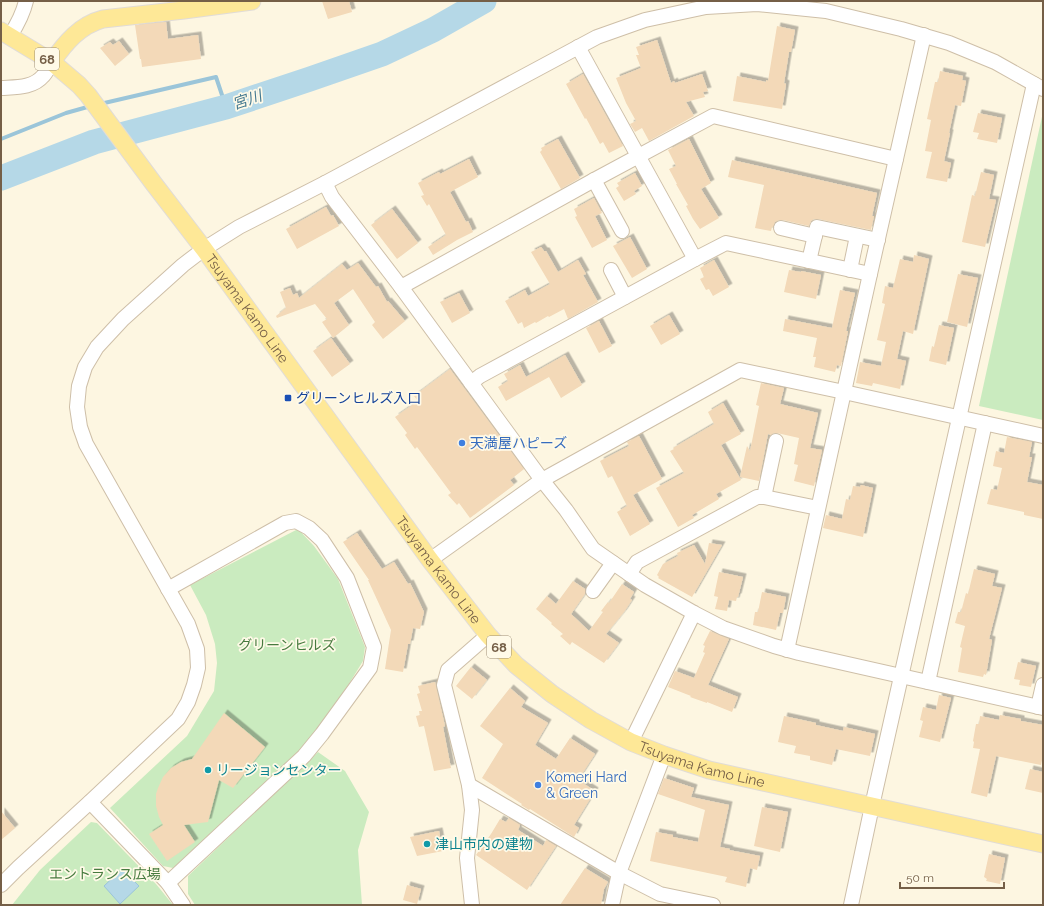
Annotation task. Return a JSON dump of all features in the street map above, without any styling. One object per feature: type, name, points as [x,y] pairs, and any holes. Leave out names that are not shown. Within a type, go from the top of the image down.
[{"type":"main road","name":"68","points":[[52,62],[66,42],[82,28],[94,21],[252,1]]},
{"type":"main road","name":"Tsuyama Kamo Line","points":[[6,34],[52,62],[79,85],[88,95],[204,249],[430,560],[488,635],[516,665],[552,694],[591,720],[631,742],[709,770],[1043,844]]},
{"type":"street","points":[[6,34],[17,25],[24,10],[26,1]]},
{"type":"street","points":[[1,885],[178,719],[188,702],[198,668],[197,649],[188,624],[86,444],[80,427],[77,407],[79,386],[85,367],[97,347],[123,319],[183,266],[204,249],[239,227],[325,183],[596,37],[645,20],[706,7],[757,4],[826,11],[924,35],[949,43],[995,62],[1038,87],[960,417],[851,905]]},
{"type":"street","points":[[787,650],[924,35]]},
{"type":"street","points":[[578,47],[695,259]]},
{"type":"street","points":[[1,88],[34,83],[43,76],[52,62]]},
{"type":"street","points":[[401,287],[713,116],[896,159]]},
{"type":"street","points":[[594,180],[622,231]]},
{"type":"street","points":[[325,183],[332,197],[401,287],[542,480],[566,510],[593,549],[613,563],[645,585],[723,628],[787,650],[1041,707],[1043,685]]},
{"type":"street","points":[[809,261],[817,227],[878,240]]},
{"type":"street","points":[[781,228],[815,236]]},
{"type":"street","points":[[850,270],[857,236]]},
{"type":"street","points":[[471,383],[480,376],[726,243],[870,274]]},
{"type":"street","points":[[611,270],[625,297]]},
{"type":"street","points":[[430,560],[542,480],[740,370],[1043,436]]},
{"type":"street","points":[[928,682],[985,423]]},
{"type":"street","points":[[764,497],[776,441]]},
{"type":"street","points":[[629,574],[638,562],[757,497],[764,497],[818,508]]},
{"type":"street","points":[[168,589],[285,523],[296,521],[309,528],[322,540],[347,578],[374,647],[370,668],[322,734],[304,756],[168,883]]},
{"type":"street","points":[[593,591],[613,563]]},
{"type":"street","points":[[631,742],[694,613]]},
{"type":"street","points":[[472,905],[467,858],[472,810],[469,785],[444,685],[448,670],[488,635]]},
{"type":"street","points":[[612,905],[618,873],[664,755]]},
{"type":"street","points":[[469,785],[618,873],[660,894],[713,905]]},
{"type":"street","points":[[90,802],[168,883],[183,905]]},
{"type":"green space","points":[[1043,112],[1043,420],[979,406]]},
{"type":"green space","name":"グリーンヒルズ","points":[[298,529],[314,546],[338,579],[365,647],[363,661],[318,734],[269,779],[178,869],[163,866],[110,808],[187,736],[214,691],[217,663],[215,644],[206,615],[190,585]]},
{"type":"green space","points":[[318,752],[345,771],[369,812],[358,850],[362,905],[195,905],[188,894],[188,876]]},
{"type":"green space","name":"エントランス広場","points":[[91,822],[97,823],[156,884],[173,905],[12,905],[40,870]]},
{"type":"water","points":[[122,869],[139,886],[120,904],[104,886]]},
{"type":"building","points":[[322,1],[349,1],[352,12],[328,19]]},
{"type":"building","points":[[166,22],[168,39],[198,35],[201,59],[142,67],[135,25]]},
{"type":"building","points":[[777,26],[795,30],[791,52],[789,52],[782,109],[733,101],[737,76],[766,82],[766,80],[768,81]]},
{"type":"building","points":[[657,40],[671,83],[702,74],[708,91],[703,92],[705,97],[686,102],[694,116],[649,141],[642,128],[635,132],[630,124],[636,121],[626,103],[616,78],[641,68],[636,55],[639,55],[636,47]]},
{"type":"building","points":[[119,41],[129,54],[115,66],[100,48],[110,42],[113,45]]},
{"type":"building","points":[[940,71],[963,76],[962,80],[966,81],[961,106],[955,105],[949,133],[944,161],[951,163],[947,182],[926,178],[932,152],[925,151],[931,120],[927,119],[935,82],[938,82]]},
{"type":"building","points":[[583,74],[623,146],[609,153],[603,142],[600,144],[566,84]]},
{"type":"building","points":[[978,113],[1002,118],[997,143],[977,139],[979,133],[973,132]]},
{"type":"building","points":[[558,139],[580,178],[561,189],[540,152],[542,150],[541,148]]},
{"type":"building","points":[[689,139],[711,183],[701,189],[719,218],[700,229],[686,206],[688,205],[669,169],[676,166],[668,150]]},
{"type":"building","points":[[469,159],[478,177],[450,192],[473,232],[433,255],[428,247],[446,235],[429,204],[427,206],[421,196],[424,195],[418,183],[439,172],[440,174]]},
{"type":"building","points":[[732,160],[877,193],[872,216],[874,216],[871,230],[818,219],[811,221],[809,226],[779,220],[775,222],[771,231],[755,228],[764,185],[728,177]]},
{"type":"building","points":[[981,172],[994,175],[989,199],[996,200],[985,247],[962,242],[972,195],[975,196]]},
{"type":"building","points":[[635,173],[642,186],[634,191],[636,194],[624,201],[616,188],[619,186],[617,183]]},
{"type":"building","points":[[594,198],[602,213],[595,216],[607,240],[592,248],[575,217],[577,216],[574,209]]},
{"type":"building","points":[[326,207],[331,216],[333,215],[339,226],[297,249],[286,229]]},
{"type":"building","points":[[392,209],[418,243],[397,259],[371,225]]},
{"type":"building","points":[[630,237],[647,269],[632,278],[613,246]]},
{"type":"building","points":[[541,247],[544,251],[546,251],[558,272],[578,260],[586,274],[583,275],[598,302],[568,319],[564,309],[524,328],[522,322],[518,324],[505,301],[525,290],[528,296],[550,284],[531,252]]},
{"type":"building","points":[[914,255],[929,259],[913,334],[903,331],[897,359],[906,361],[900,389],[873,383],[872,386],[856,383],[860,362],[881,366],[886,342],[877,340],[885,304],[882,303],[885,286],[893,288],[900,259],[913,262]]},
{"type":"building","points":[[714,260],[729,287],[713,296],[709,289],[706,290],[700,279],[704,277],[700,268]]},
{"type":"building","points":[[358,263],[376,287],[378,286],[387,302],[388,301],[405,321],[383,339],[372,325],[375,322],[353,289],[334,303],[349,325],[333,338],[322,322],[327,319],[315,304],[277,318],[276,316],[286,308],[280,292],[290,288],[293,295],[297,293],[299,298],[342,264],[347,270]]},
{"type":"building","points":[[789,270],[821,275],[816,299],[784,292]]},
{"type":"building","points":[[958,274],[978,278],[967,327],[947,322]]},
{"type":"building","points":[[840,290],[855,293],[846,331],[848,331],[841,366],[837,365],[835,372],[814,367],[816,357],[813,357],[817,338],[783,331],[785,319],[832,328]]},
{"type":"building","points":[[459,293],[470,313],[452,323],[440,302]]},
{"type":"building","points":[[669,315],[680,334],[661,345],[650,326]]},
{"type":"building","points":[[599,321],[612,346],[599,353],[586,328]]},
{"type":"building","points":[[939,325],[954,328],[946,365],[929,361]]},
{"type":"building","points":[[331,338],[350,364],[332,377],[313,351]]},
{"type":"building","points":[[565,355],[582,385],[561,398],[549,377],[506,401],[498,387],[508,381],[504,374],[520,365],[526,377]]},
{"type":"building","points":[[450,369],[524,469],[510,480],[514,485],[470,518],[459,503],[457,505],[448,495],[451,493],[417,447],[415,449],[405,435],[407,433],[395,417],[418,401],[414,396]]},
{"type":"building","points":[[761,383],[784,388],[780,404],[818,413],[810,448],[822,450],[814,486],[794,481],[798,465],[794,464],[799,438],[777,433],[771,435],[768,434],[759,481],[740,477],[747,446],[750,451],[759,406],[756,405]]},
{"type":"building","points":[[723,403],[741,434],[721,445],[741,480],[716,494],[719,499],[692,515],[694,518],[678,527],[656,488],[684,473],[670,451],[714,424],[708,412]]},
{"type":"building","points":[[639,436],[662,479],[633,495],[650,524],[630,536],[617,512],[627,506],[612,476],[608,478],[600,461],[629,446],[627,442]]},
{"type":"building","points":[[1007,437],[1032,442],[1029,457],[1032,457],[1027,482],[1043,485],[1043,519],[1024,515],[1024,512],[987,504],[991,489],[997,490],[1002,468],[993,466],[996,451],[1004,453]]},
{"type":"building","points":[[861,485],[873,488],[863,537],[823,528],[826,515],[842,519],[846,499],[850,500],[853,486],[860,487]]},
{"type":"building","points":[[357,533],[382,569],[394,562],[408,584],[410,583],[424,612],[420,629],[413,628],[410,644],[408,644],[403,672],[385,669],[391,630],[369,580],[343,542]]},
{"type":"building","points":[[709,543],[722,545],[692,597],[658,578],[659,577],[657,575],[663,564],[678,556],[677,553],[694,545],[705,564]]},
{"type":"building","points":[[974,569],[995,574],[992,586],[1002,588],[989,639],[992,640],[986,675],[984,674],[983,677],[958,672],[962,648],[960,647],[965,626],[955,623],[958,612],[961,612],[966,593],[968,594]]},
{"type":"building","points":[[719,572],[743,577],[738,597],[736,601],[729,600],[727,611],[715,609],[718,597],[714,596]]},
{"type":"building","points":[[573,581],[585,589],[585,594],[571,614],[589,631],[603,612],[601,611],[608,602],[609,603],[622,584],[634,592],[630,599],[632,600],[624,612],[606,634],[619,643],[604,663],[572,642],[570,645],[560,636],[563,634],[536,609],[547,596],[556,604]]},
{"type":"building","points":[[762,592],[786,597],[783,613],[780,613],[776,630],[753,625],[755,612],[758,612]]},
{"type":"building","points":[[710,631],[729,639],[708,685],[738,697],[732,712],[690,697],[691,696],[668,687],[675,671],[694,678],[705,653],[703,652],[705,646],[703,645]]},
{"type":"building","points":[[1018,662],[1036,666],[1031,687],[1019,685],[1020,680],[1014,679]]},
{"type":"building","points":[[471,667],[487,680],[472,699],[456,686]]},
{"type":"building","points":[[435,682],[445,726],[443,727],[451,768],[434,771],[424,726],[419,727],[416,716],[420,715],[419,711],[422,711],[417,694],[420,693],[418,686]]},
{"type":"building","name":"Komeri Hard & Green","points":[[510,688],[525,701],[521,707],[548,723],[535,745],[556,759],[570,738],[595,754],[578,780],[595,791],[574,825],[579,828],[574,837],[530,809],[529,810],[521,805],[522,804],[482,778],[503,744],[480,726]]},
{"type":"building","points":[[939,695],[951,698],[940,742],[919,737],[923,721],[920,720],[923,707],[936,710]]},
{"type":"building","name":"リージョンセンター","points":[[224,713],[265,747],[233,788],[219,780],[208,822],[184,825],[195,842],[167,861],[149,834],[163,825],[156,806],[156,794],[158,788],[163,777],[171,768],[181,762],[192,759]]},
{"type":"building","points":[[1000,715],[1043,725],[1043,755],[1041,765],[996,756],[987,797],[971,793],[980,749],[973,748],[976,724],[979,724],[980,716],[999,720]]},
{"type":"building","points":[[784,716],[843,731],[844,727],[875,734],[870,756],[836,749],[832,765],[810,760],[810,756],[794,753],[796,746],[778,742]]},
{"type":"building","points":[[1030,769],[1043,772],[1043,793],[1025,789]]},
{"type":"building","points":[[664,778],[694,788],[691,797],[729,805],[720,847],[760,856],[757,870],[750,868],[746,887],[725,882],[727,877],[650,861],[656,832],[698,842],[705,810],[658,794]]},
{"type":"building","points":[[762,807],[788,812],[780,852],[754,846]]},
{"type":"building","points":[[1,811],[15,828],[1,840]]},
{"type":"building","points":[[509,818],[520,825],[518,830],[543,846],[546,840],[556,846],[527,890],[476,855],[500,819],[506,822]]},
{"type":"building","name":"津山市内の建物","points":[[439,831],[443,851],[417,856],[410,837]]},
{"type":"building","points":[[989,854],[1005,858],[1000,884],[986,881],[987,879],[984,877]]},
{"type":"building","points":[[585,868],[608,882],[604,889],[601,905],[560,905]]},
{"type":"building","name":"津山市内の建物","points":[[407,885],[421,889],[417,904],[403,900]]},
{"type":"waterway","name":"宮川","points":[[1,178],[94,142],[226,107],[382,54],[433,30],[484,1]]},
{"type":"waterway","points":[[100,104],[216,77],[226,107]]},
{"type":"waterway","points":[[1,139],[66,113],[91,106]]},
{"type":"place","name":"グリーンヒルズ入口","points":[[288,398]]},
{"type":"place","name":"天満屋ハピーズ","points":[[462,443]]},
{"type":"place","name":"リージョンセンター","points":[[208,770]]},
{"type":"place","name":"Komeri Hard & Green","points":[[538,785]]},
{"type":"place","name":"津山市内の建物","points":[[427,844]]}]
